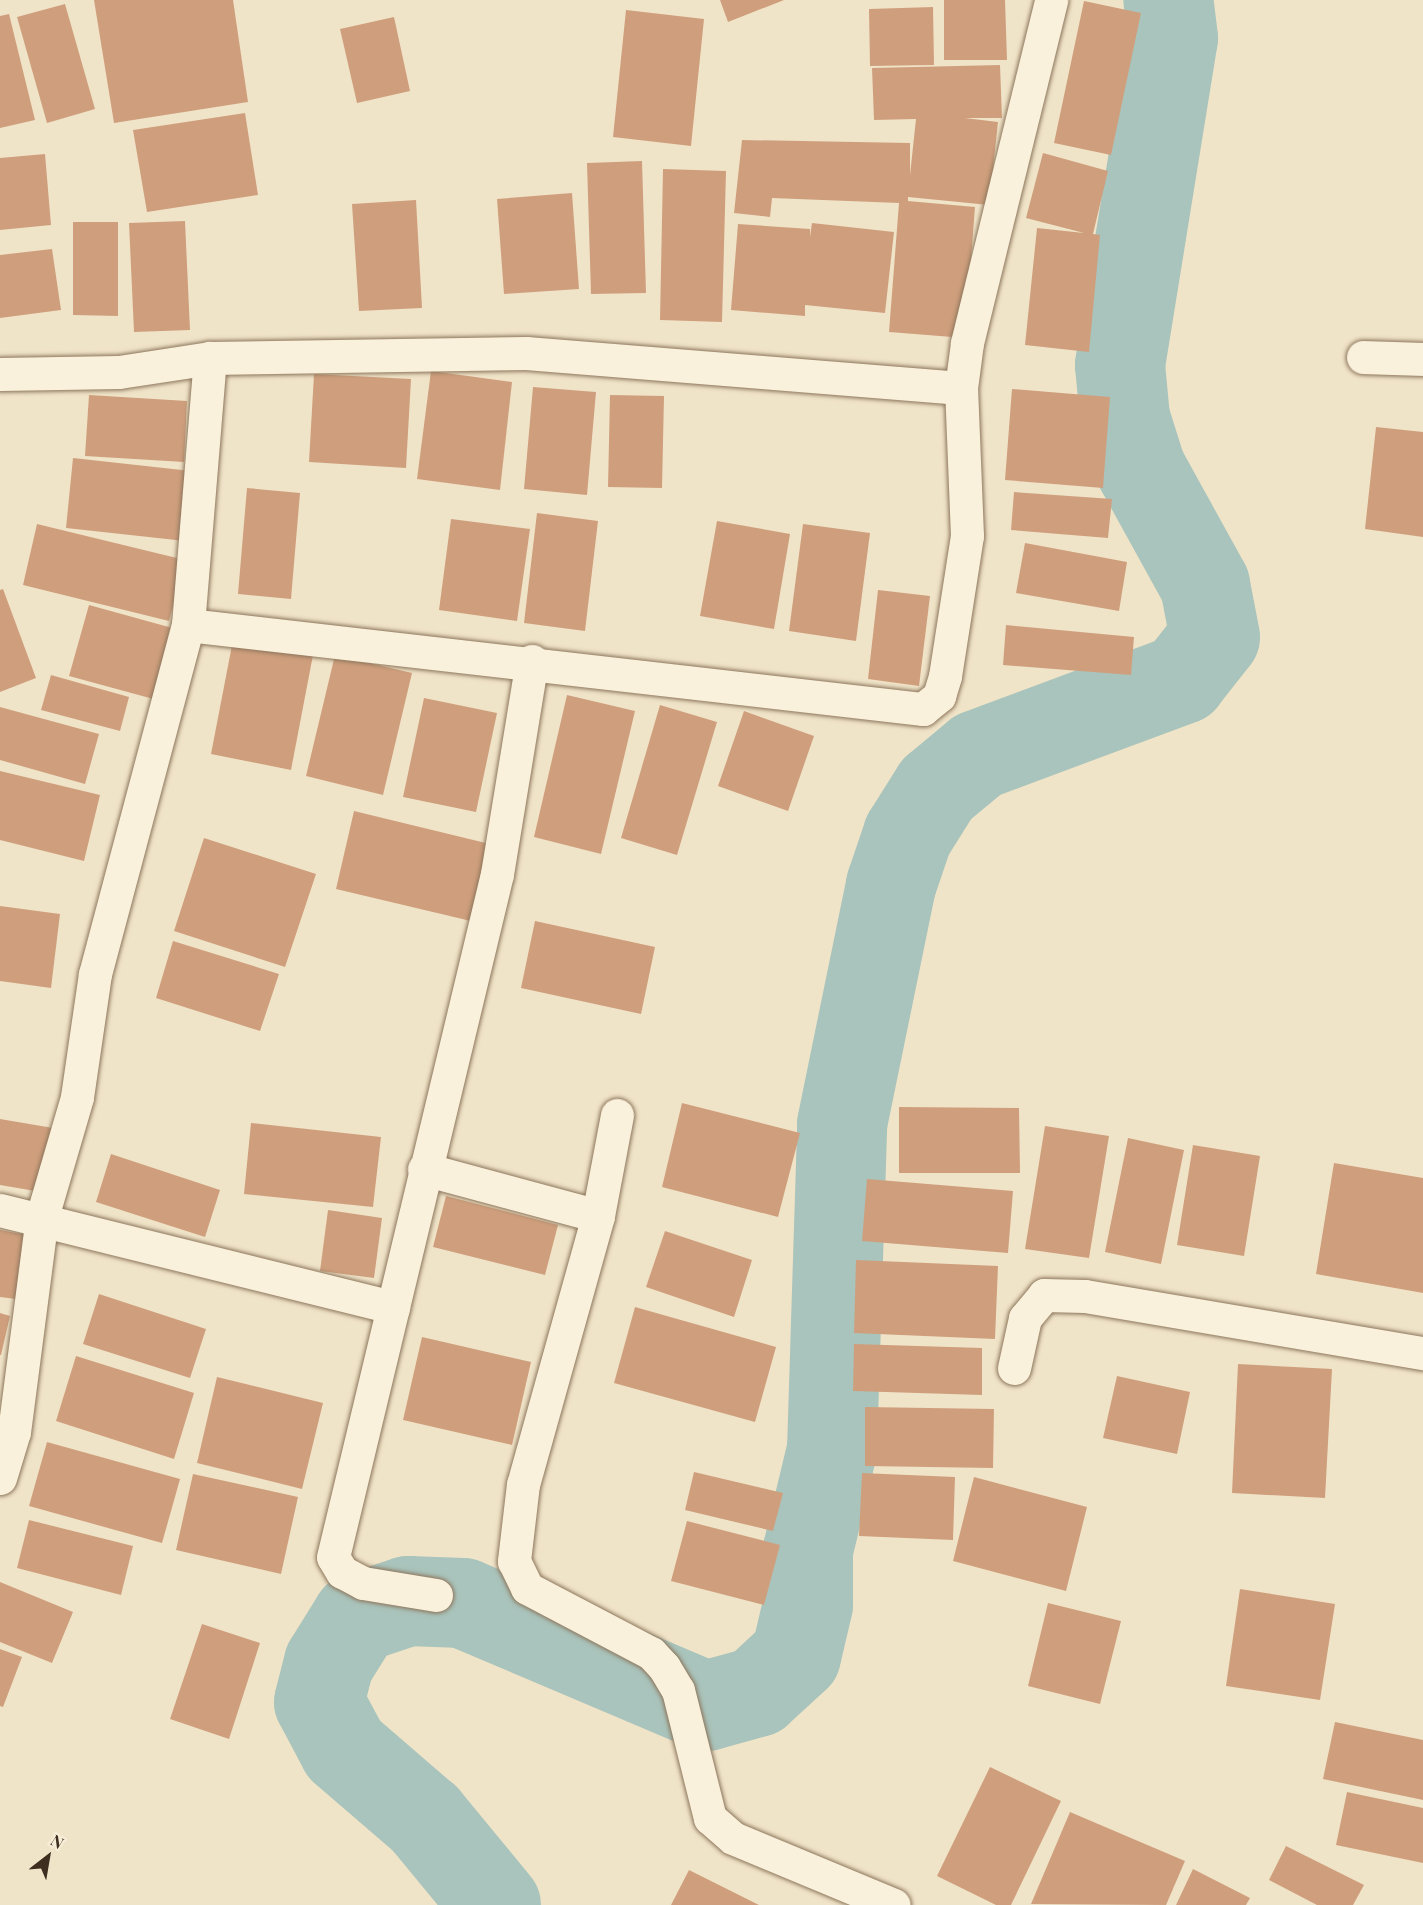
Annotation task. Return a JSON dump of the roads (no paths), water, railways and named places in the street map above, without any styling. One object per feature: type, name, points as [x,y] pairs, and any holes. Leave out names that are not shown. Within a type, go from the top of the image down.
[{"type":"street","points":[[188,625],[532,661],[923,709],[939,696],[945,676],[968,536],[961,388],[967,343],[1051,0]]},
{"type":"street","points":[[0,374],[119,372],[210,358],[526,353],[961,388]]},
{"type":"street","points":[[1363,357],[1423,359]]},
{"type":"street","points":[[0,1478],[14,1432],[42,1217],[76,1097],[95,974],[188,625],[210,358]]},
{"type":"street","points":[[435,1595],[363,1582],[333,1560],[424,1169],[497,874],[532,661]]},
{"type":"street","points":[[617,1114],[598,1216],[523,1484],[514,1561],[527,1588],[651,1653],[678,1690],[683,1719],[710,1818],[733,1838],[894,1905]]},
{"type":"street","points":[[424,1169],[598,1216]]},
{"type":"street","points":[[0,1209],[42,1217],[393,1307]]},
{"type":"street","points":[[1014,1368],[1025,1318],[1044,1295],[1085,1296],[1423,1353]]},
{"type":"waterway","points":[[496,1905],[425,1819],[344,1749],[319,1702],[329,1663],[357,1618],[408,1601],[463,1603],[706,1706],[757,1692],[796,1656],[808,1605],[808,1550],[832,1450],[842,1124],[891,885],[908,835],[937,789],[978,755],[1182,679],[1215,637],[1205,585],[1141,469],[1125,418],[1120,365],[1173,38],[1168,0]]}]
